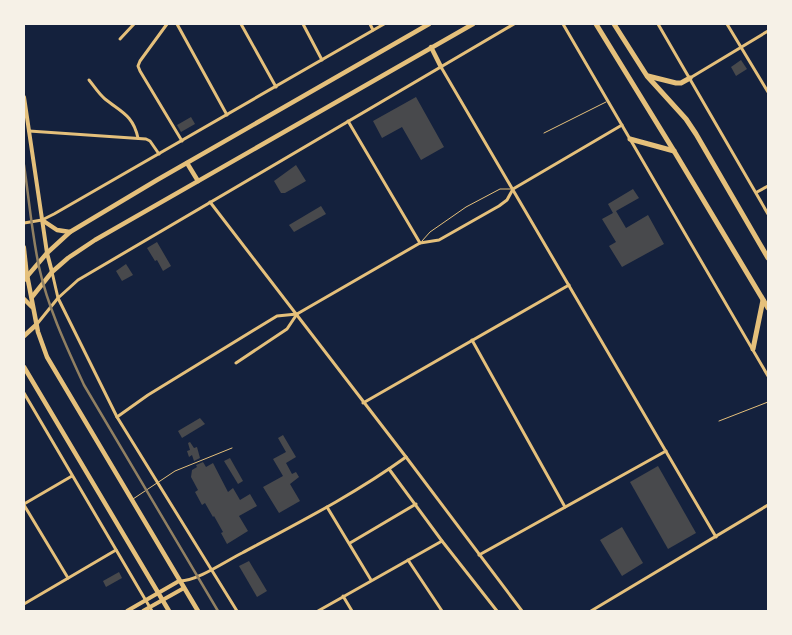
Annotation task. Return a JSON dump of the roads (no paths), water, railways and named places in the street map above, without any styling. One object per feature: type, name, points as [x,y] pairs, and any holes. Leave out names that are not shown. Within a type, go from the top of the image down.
[{"type":"main road","points":[[198,611],[47,357],[36,325],[32,298],[26,277],[47,253],[70,232],[423,25],[429,24]]},
{"type":"main road","points":[[32,298],[52,272],[68,258],[95,240],[473,24]]},
{"type":"main road","points":[[596,24],[768,308]]},
{"type":"main road","points":[[614,24],[647,76],[686,119],[696,134],[768,258]]},
{"type":"main road","points":[[431,47],[441,67]]},
{"type":"main road","points":[[647,76],[676,84],[690,78]]},
{"type":"main road","points":[[630,139],[674,151]]},
{"type":"main road","points":[[186,163],[198,181]]},
{"type":"main road","points":[[42,220],[56,230],[70,232]]},
{"type":"main road","points":[[24,299],[34,311]]},
{"type":"main road","points":[[752,349],[764,300]]},
{"type":"main road","points":[[24,336],[36,325]]},
{"type":"main road","points":[[24,367],[169,611]]},
{"type":"street","points":[[120,39],[134,24]]},
{"type":"street","points":[[167,24],[138,66],[182,141]]},
{"type":"street","points":[[177,24],[227,115]]},
{"type":"street","points":[[241,24],[276,87]]},
{"type":"street","points":[[303,24],[322,60]]},
{"type":"street","points":[[370,24],[373,30]]},
{"type":"street","points":[[24,223],[42,220],[384,24]]},
{"type":"street","points":[[36,325],[58,298],[78,280],[514,24]]},
{"type":"street","points":[[563,24],[768,376]]},
{"type":"street","points":[[658,24],[757,192],[768,214]]},
{"type":"street","points":[[727,24],[768,92]]},
{"type":"street","points":[[690,78],[768,32]]},
{"type":"street","points":[[441,67],[716,537]]},
{"type":"street","points":[[89,80],[106,100],[134,124],[138,138]]},
{"type":"street","points":[[24,97],[47,253],[58,298],[117,416],[237,611]]},
{"type":"street","points":[[348,121],[420,243]]},
{"type":"street","points":[[117,416],[277,316],[297,314],[420,243],[439,240],[499,206],[507,200],[513,189],[622,125]]},
{"type":"street","points":[[29,131],[138,138],[150,141],[159,154]]},
{"type":"street","points":[[757,192],[768,186]]},
{"type":"street","points":[[210,202],[522,611]]},
{"type":"street","points":[[24,247],[26,277]]},
{"type":"street","points":[[363,403],[569,285]]},
{"type":"street","points":[[236,363],[287,329],[297,314]]},
{"type":"street","points":[[472,340],[565,507]]},
{"type":"street","points":[[24,393],[150,609]]},
{"type":"street","points":[[479,555],[666,451]]},
{"type":"street","points":[[127,611],[180,581],[187,581],[211,569],[327,507],[406,457]]},
{"type":"street","points":[[389,469],[497,611]]},
{"type":"street","points":[[68,578],[24,504],[72,476]]},
{"type":"street","points":[[350,543],[416,504]]},
{"type":"street","points":[[591,611],[768,505]]},
{"type":"street","points":[[327,507],[371,580]]},
{"type":"street","points":[[318,611],[442,541]]},
{"type":"street","points":[[24,604],[116,550]]},
{"type":"street","points":[[408,560],[442,611]]},
{"type":"street","points":[[143,611],[150,609],[184,588],[187,581]]},
{"type":"street","points":[[343,596],[352,611]]},
{"type":"lane","points":[[544,133],[608,101]]},
{"type":"lane","points":[[420,243],[430,232],[466,207],[500,189],[513,189]]},
{"type":"lane","points":[[719,421],[768,402]]},
{"type":"lane","points":[[132,500],[175,471],[232,448]]},
{"type":"railway","points":[[24,165],[39,267],[47,298],[65,342],[84,385],[218,611]]}]
